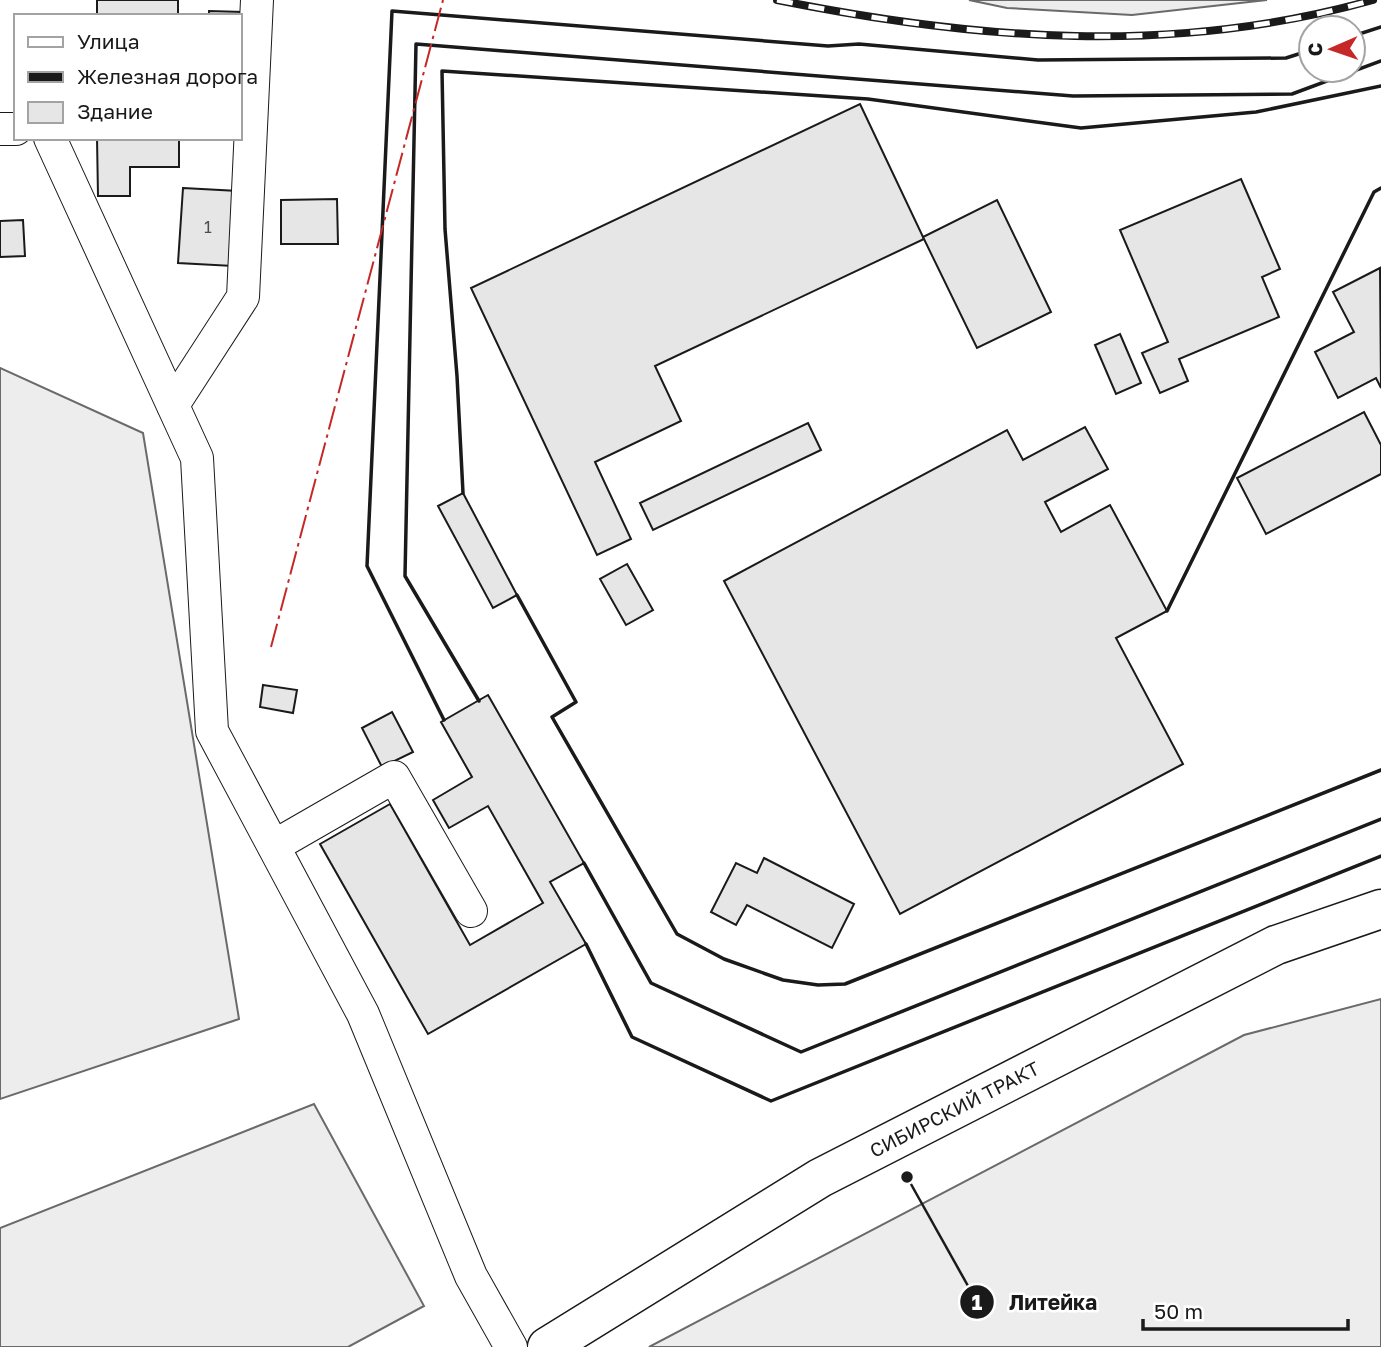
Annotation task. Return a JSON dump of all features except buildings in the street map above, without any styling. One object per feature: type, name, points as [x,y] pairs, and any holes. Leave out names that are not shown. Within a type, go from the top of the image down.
[{"type":"main road","name":"СИБИРСКИЙ ТРАКТ","points":[[547,1347],[820,1178],[1276,945],[1381,909]]},
{"type":"lane","points":[[173,405],[243,297],[257,0]]},
{"type":"lane","points":[[51,140],[197,458],[212,731],[363,1014],[471,1276],[511,1347]]},
{"type":"lane","points":[[274,846],[394,777],[471,911]]},
{"type":"shaded area","points":[[969,0],[1267,0],[1132,15],[1007,8]]},
{"type":"shaded area","points":[[0,368],[143,433],[239,1019],[0,1099]]},
{"type":"shaded area","points":[[1381,999],[1381,1347],[649,1347],[1244,1035]]},
{"type":"shaded area","points":[[314,1104],[424,1306],[348,1347],[0,1347],[0,1228]]},
{"type":"railway","points":[[777,0],[927,25],[1075,36],[1150,35],[1224,29],[1298,18],[1373,0]]},
{"type":"wall","points":[[444,720],[367,566],[392,11],[828,46],[859,44],[1038,60],[1286,58],[1297,54]]},
{"type":"wall","points":[[1367,32],[1381,27]]},
{"type":"wall","points":[[479,701],[405,576],[416,44],[1073,96],[1292,94],[1381,61]]},
{"type":"wall","points":[[463,493],[445,229],[442,71],[868,99],[1081,128],[1256,112],[1381,86]]},
{"type":"wall","points":[[1167,611],[1374,192],[1381,188]]},
{"type":"wall","points":[[517,595],[576,702],[552,717],[677,934],[724,959],[783,980],[818,985],[845,984],[1381,770]]},
{"type":"wall","points":[[584,863],[651,983],[801,1052],[1381,819]]},
{"type":"wall","points":[[586,944],[632,1037],[771,1101],[1381,856]]},
{"type":"power","points":[[271,647],[443,0]]},
{"type":"place","name":"Литейка","points":[[907,1177]]}]
